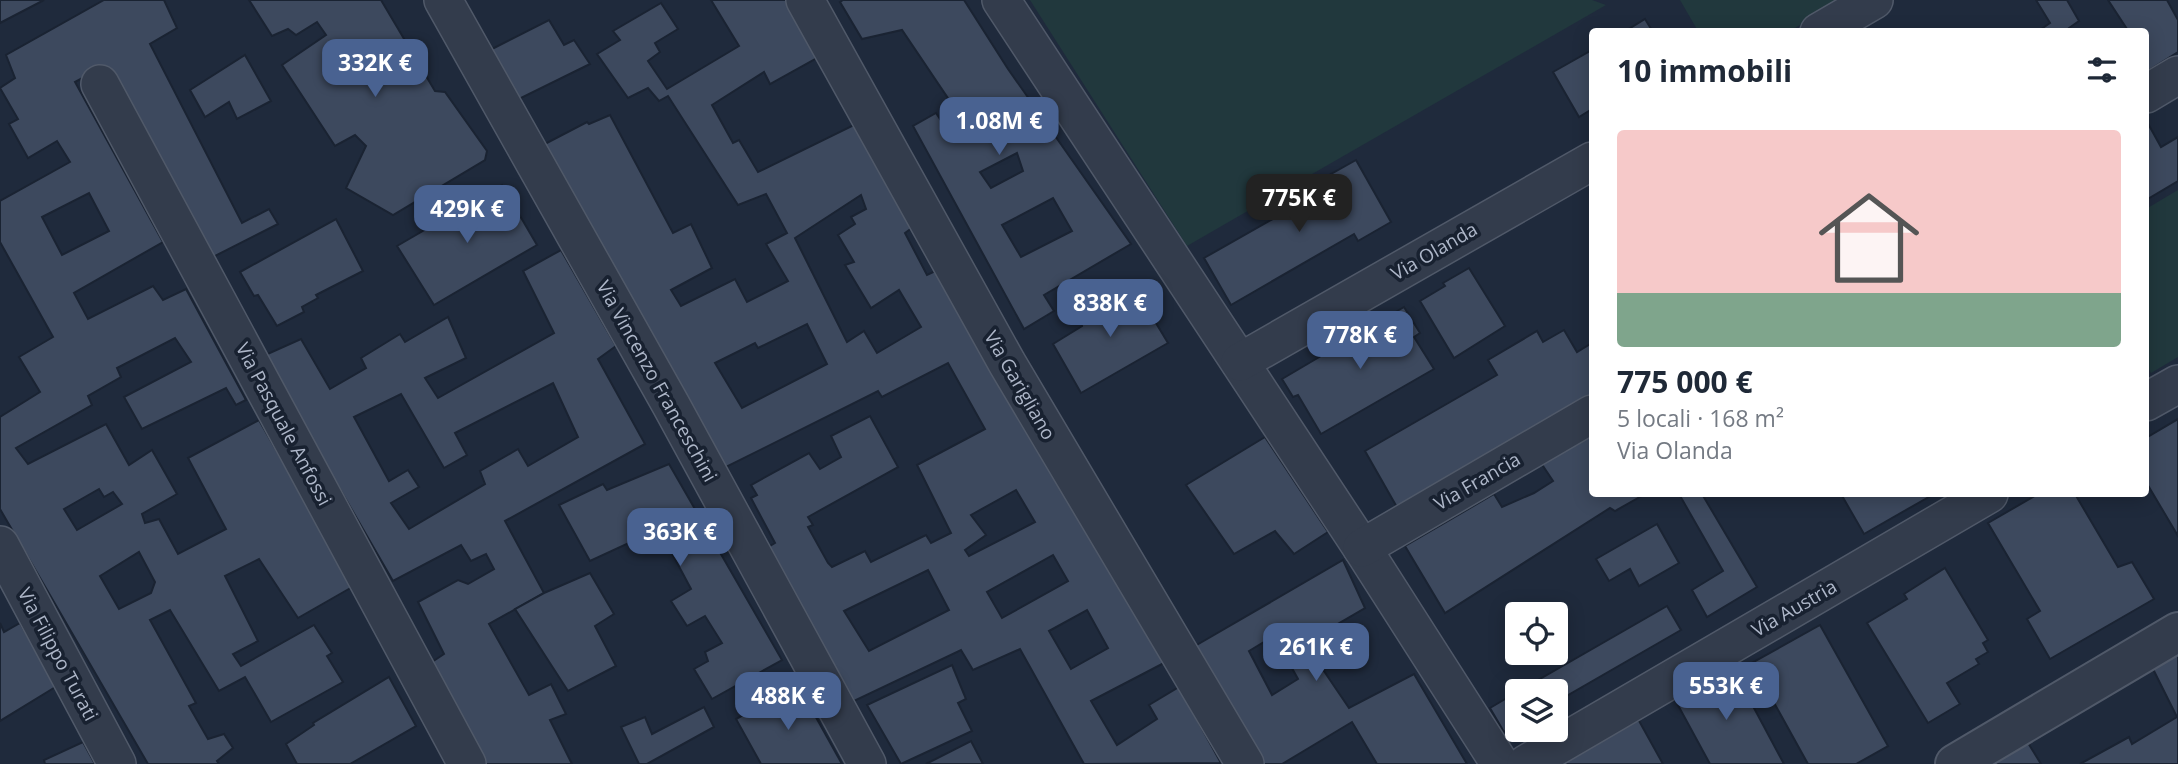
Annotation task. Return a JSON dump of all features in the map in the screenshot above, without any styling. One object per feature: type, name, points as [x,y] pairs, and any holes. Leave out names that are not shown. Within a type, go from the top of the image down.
[{"type":"street","name":"Via Vincenzo Franceschini","points":[[443,0],[664,393],[867,764]]},
{"type":"street","name":"Via Garigliano","points":[[805,0],[1007,363],[1245,764]]},
{"type":"street","points":[[1001,0],[1362,548],[1500,764]]},
{"type":"street","points":[[1826,28],[1874,0]]},
{"type":"street","points":[[2149,92],[2178,75]]},
{"type":"street","name":"Via Pasquale Anfossi","points":[[100,84],[467,764]]},
{"type":"street","name":"Via Olanda","points":[[1240,362],[1589,163]]},
{"type":"street","points":[[2149,400],[2178,384]]},
{"type":"street","name":"Via Francia","points":[[1362,548],[1589,416]]},
{"type":"street","name":"Via Austria","points":[[1526,764],[1984,497]]},
{"type":"street","name":"Via Filippo Turati","points":[[0,545],[117,764]]},
{"type":"street","points":[[1955,764],[2178,632]]},
{"type":"green space","points":[[1030,0],[1592,0],[1606,5],[1187,246]]},
{"type":"green space","points":[[1680,0],[1843,0],[1795,28],[1696,28]]},
{"type":"green space","points":[[2178,190],[2178,357],[2151,373],[2149,369],[2149,207]]},
{"type":"building","points":[[0,0],[44,0],[0,23]]},
{"type":"building","points":[[104,0],[164,0],[177,28],[150,44],[242,223],[269,209],[278,224],[209,259],[103,67],[75,82],[163,242],[74,293],[88,319],[153,286],[163,300],[186,289],[246,400],[236,405],[226,388],[142,429],[124,397],[191,362],[175,338],[117,368],[121,377],[88,396],[92,405],[16,448],[28,464],[106,424],[129,465],[152,450],[177,494],[142,514],[145,523],[159,519],[178,554],[226,529],[188,458],[259,420],[354,586],[298,618],[259,559],[225,576],[258,641],[233,654],[241,666],[314,625],[332,653],[327,656],[343,682],[271,722],[245,677],[219,691],[170,610],[150,620],[196,703],[189,706],[208,739],[224,734],[233,748],[217,761],[219,764],[148,764],[0,509],[0,417],[40,392],[19,357],[53,337],[0,242],[0,201],[70,162],[57,141],[28,158],[9,124],[18,119],[0,88],[15,78],[6,55]],"holes":[[[89,193],[109,231],[62,255],[42,217]],[[99,489],[104,497],[113,492],[122,504],[77,530],[64,509]],[[139,552],[155,582],[151,593],[119,609],[100,576]]]},
{"type":"building","points":[[249,0],[381,0],[435,91],[445,92],[487,151],[485,160],[393,215],[346,188],[366,146],[355,135],[335,146],[282,65],[326,35],[317,22],[296,35],[288,29],[272,36]]},
{"type":"building","points":[[711,0],[795,0],[824,54],[770,84],[764,72],[712,105],[733,143],[739,140],[758,172],[862,121],[920,222],[905,233],[927,275],[944,267],[1164,663],[1091,701],[1117,745],[1157,719],[1149,705],[1179,687],[1221,763],[1084,764],[1020,649],[973,670],[961,650],[854,701],[765,549],[775,543],[751,498],[757,495],[751,485],[809,453],[820,469],[841,457],[831,436],[870,416],[898,467],[808,517],[813,525],[808,527],[828,563],[832,567],[865,551],[871,562],[926,535],[931,543],[951,533],[917,465],[985,429],[948,363],[882,397],[878,391],[718,471],[539,147],[587,122],[589,124],[610,115],[673,233],[691,224],[712,268],[671,290],[681,306],[735,279],[747,302],[788,281],[766,244],[787,233],[766,194],[738,205],[668,96],[659,101],[648,88],[628,98],[597,54],[620,40],[613,31],[661,3],[678,29],[655,43],[660,52],[648,61],[667,89],[739,46]],"holes":[[[861,195],[866,209],[851,217],[855,224],[838,235],[854,262],[845,265],[871,308],[899,290],[921,327],[877,353],[864,331],[847,342],[795,238]],[[807,324],[827,364],[742,408],[715,363],[755,343],[758,348]],[[1016,490],[1035,522],[969,556],[965,550],[986,535],[971,515]],[[1053,555],[1068,581],[1002,618],[987,592]],[[928,570],[949,610],[869,651],[844,611]],[[1087,610],[1108,648],[1071,669],[1049,631]]]},
{"type":"building","points":[[964,0],[1008,69],[1131,244],[1044,295],[1054,311],[1024,329],[913,126],[936,113],[950,134],[966,125],[902,30],[862,39],[840,2]],"holes":[[[1017,153],[1023,171],[991,188],[980,172]],[[1053,198],[1072,231],[1021,257],[1002,225]]]},
{"type":"building","points":[[2036,0],[2067,0],[2079,21],[2069,28],[2043,28],[2050,23]]},
{"type":"building","points":[[2108,0],[2167,0],[2178,20],[2178,52],[2149,70],[2149,28],[2126,28]]},
{"type":"building","points":[[1645,19],[1651,28],[1630,28]]},
{"type":"building","points":[[549,20],[564,45],[574,40],[590,64],[519,99],[490,50]]},
{"type":"building","points":[[1589,52],[1589,111],[1579,117],[1553,72]]},
{"type":"building","points":[[245,55],[271,101],[237,119],[229,102],[205,117],[190,90]]},
{"type":"building","points":[[2149,125],[2161,147],[2178,137],[2178,181],[2149,198]]},
{"type":"building","points":[[1356,160],[1391,222],[1358,241],[1354,234],[1231,305],[1204,258],[1329,187],[1324,178]]},
{"type":"building","points":[[502,185],[537,245],[434,305],[397,246]]},
{"type":"building","points":[[336,219],[363,271],[316,295],[318,298],[302,307],[304,312],[277,326],[240,272]]},
{"type":"building","points":[[561,250],[616,346],[598,359],[645,444],[505,521],[544,593],[489,624],[529,695],[551,684],[566,714],[550,720],[572,764],[486,764],[429,664],[444,654],[418,602],[458,580],[468,584],[494,569],[486,554],[471,561],[461,545],[393,581],[263,356],[301,339],[330,389],[366,368],[361,358],[400,334],[405,342],[448,317],[466,358],[425,378],[438,398],[554,333],[523,271]],"holes":[[[553,383],[578,437],[528,466],[518,449],[480,471],[485,484],[409,529],[391,503],[419,487],[408,470],[389,481],[354,417],[401,394],[444,468],[467,455],[455,433]]]},
{"type":"building","points":[[1469,268],[1505,326],[1454,358],[1420,301]]},
{"type":"building","points":[[1133,285],[1168,343],[1081,393],[1053,344],[1082,326],[1079,315]]},
{"type":"building","points":[[1404,307],[1420,333],[1414,337],[1434,369],[1321,434],[1298,395],[1293,397],[1282,379]]},
{"type":"building","points":[[1564,330],[1577,352],[1589,345],[1589,399],[1398,509],[1365,451],[1497,375],[1488,360],[1537,331],[1543,342]]},
{"type":"building","points":[[2178,419],[2178,536],[2149,487],[2149,436]]},
{"type":"building","points":[[1265,437],[1328,532],[1294,554],[1275,531],[1234,554],[1186,485]]},
{"type":"building","points":[[1589,437],[1589,497],[1640,497],[1615,511],[1610,508],[1445,613],[1405,546],[1494,494],[1502,507],[1534,493],[1553,481],[1541,463]]},
{"type":"building","points":[[669,464],[782,660],[712,699],[694,669],[708,661],[705,652],[722,643],[705,616],[687,626],[671,601],[691,589],[659,529],[590,561],[559,505],[603,484],[607,490]]},
{"type":"building","points":[[1681,497],[1704,497],[1757,587],[1707,617],[1692,590],[1723,571]]},
{"type":"building","points":[[1843,497],[1929,497],[1864,534]]},
{"type":"building","points":[[2033,497],[2077,497],[2118,567],[2132,562],[2154,599],[2050,659],[2027,619],[2040,611],[1988,523]]},
{"type":"building","points":[[1657,524],[1679,563],[1639,586],[1630,569],[1609,581],[1596,559]]},
{"type":"building","points":[[1343,560],[1365,608],[1305,643],[1349,708],[1414,674],[1467,764],[1377,764],[1352,722],[1282,764],[1261,764],[1195,646]],"holes":[[[1282,631],[1291,647],[1283,652],[1298,679],[1272,695],[1249,651]]]},
{"type":"building","points":[[1945,568],[1988,640],[1983,643],[1988,652],[1976,659],[1979,664],[1947,683],[1960,704],[1928,723],[1867,623],[1907,599],[1904,594]]},
{"type":"building","points":[[590,573],[614,614],[595,626],[616,666],[568,691],[515,609]]},
{"type":"building","points":[[1667,606],[1681,630],[1568,695],[1568,679],[1540,679]]},
{"type":"building","points":[[0,623],[4,632],[20,623],[57,686],[0,721]]},
{"type":"building","points":[[1820,625],[1888,746],[1856,764],[1808,764],[1752,663]]},
{"type":"building","points":[[2178,648],[2178,764],[2080,764],[2129,737],[2132,744],[2177,717],[2151,665]]},
{"type":"building","points":[[952,665],[966,699],[958,703],[972,731],[901,764],[867,705]]},
{"type":"building","points":[[1731,665],[1784,764],[1710,764],[1673,696]]},
{"type":"building","points":[[389,677],[416,726],[350,764],[297,764],[286,744],[314,725],[313,723]]},
{"type":"building","points":[[798,685],[842,764],[761,764],[736,719]]},
{"type":"building","points":[[1505,699],[1505,731],[1504,732],[1490,708]]},
{"type":"building","points":[[704,707],[714,727],[647,764],[639,764],[621,727],[645,717],[652,734]]},
{"type":"building","points":[[1638,719],[1663,764],[1560,764]]},
{"type":"building","points":[[2025,738],[2041,764],[1983,764]]},
{"type":"building","points":[[971,741],[983,764],[926,764]]},
{"type":"building","points":[[83,742],[95,764],[45,764],[44,760]]}]
